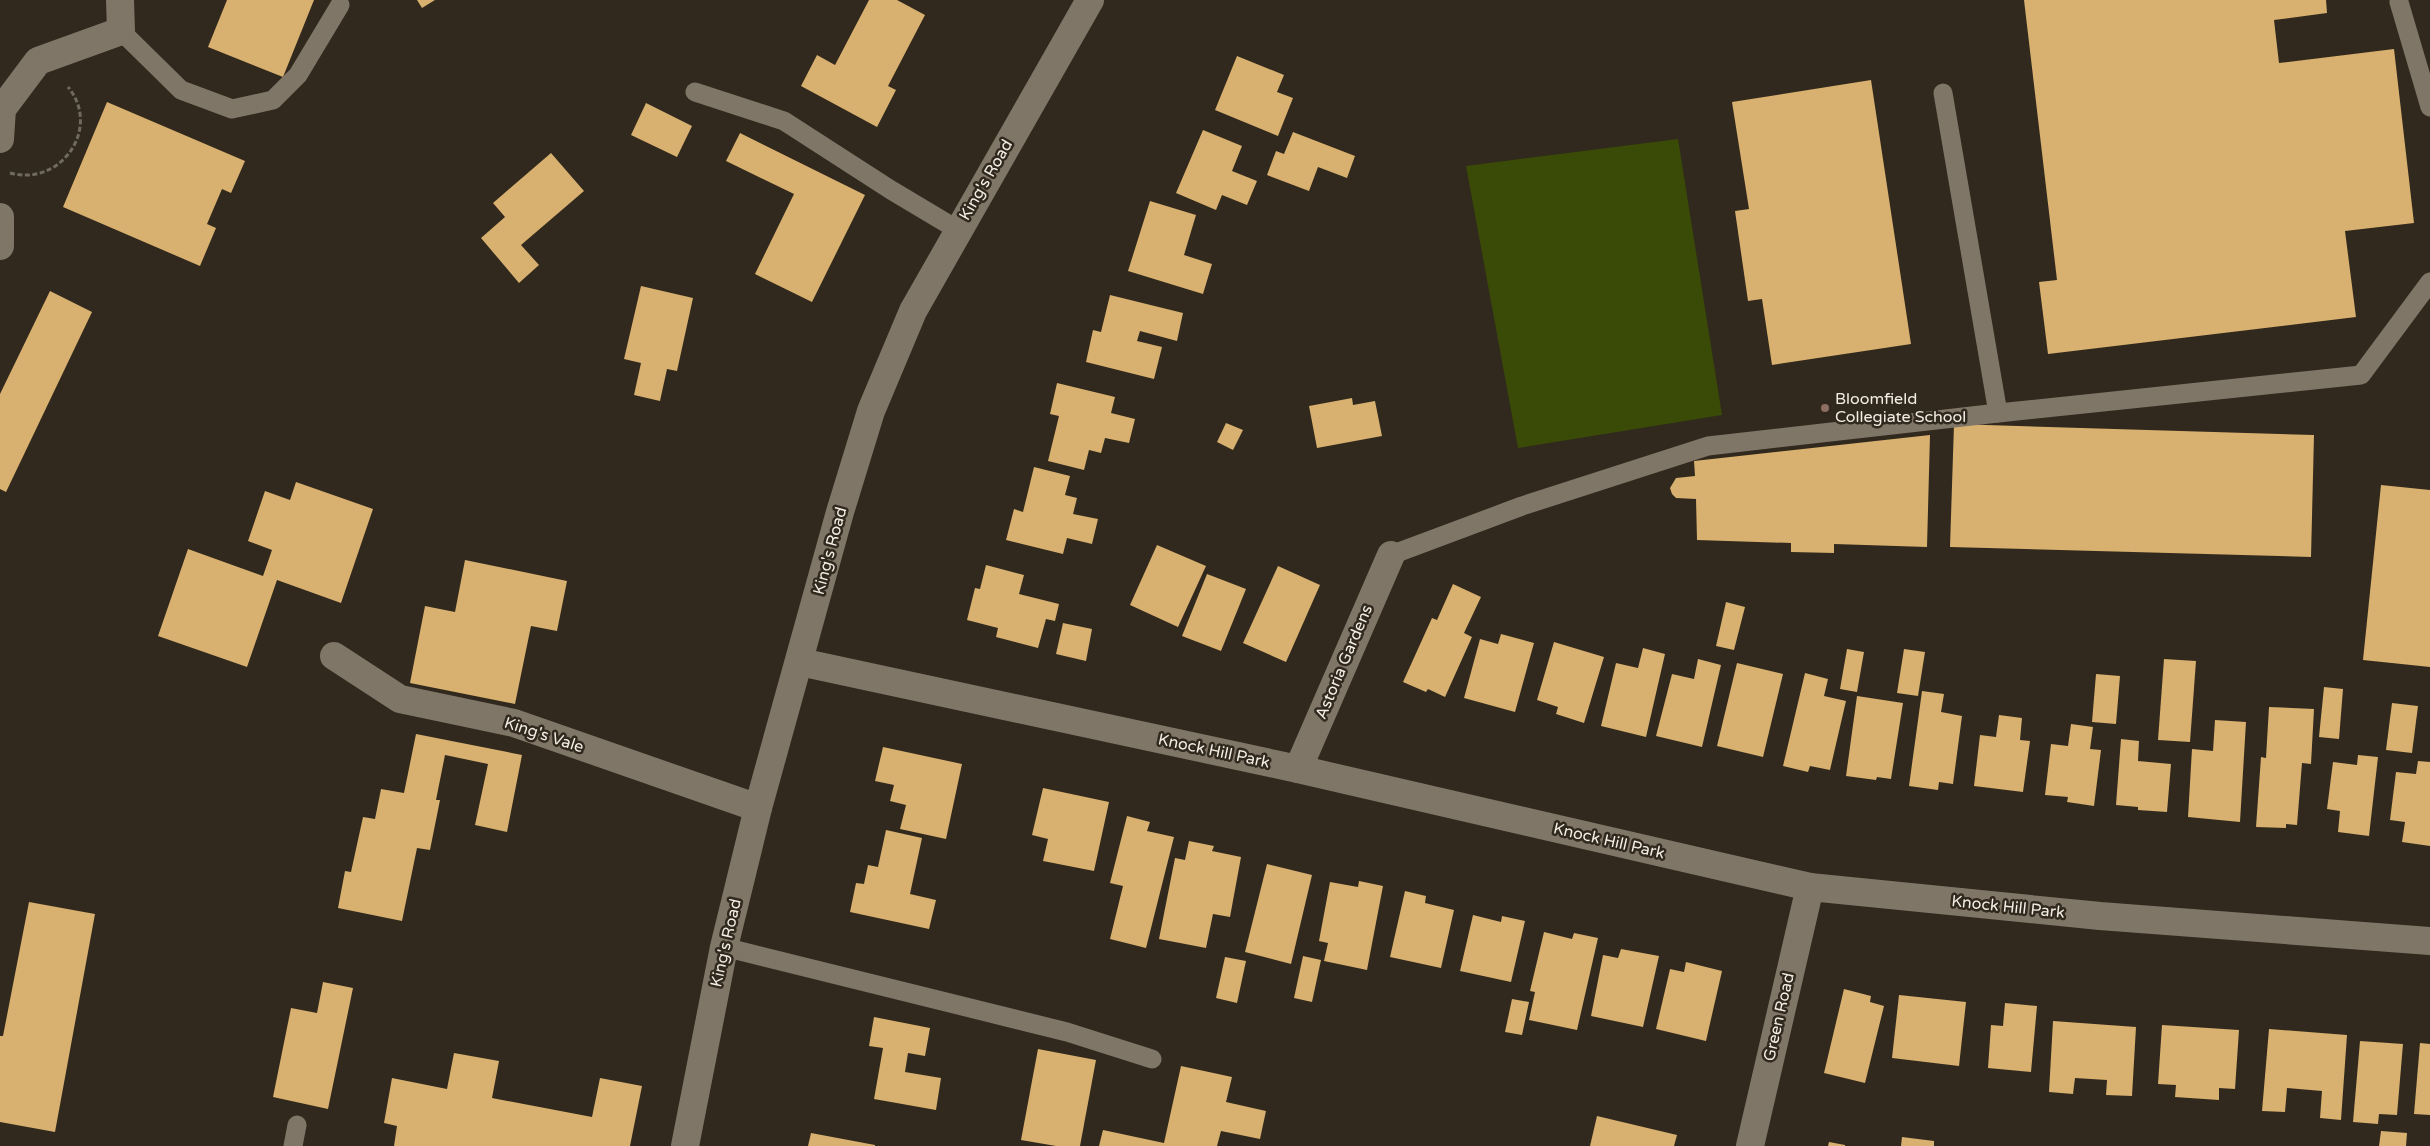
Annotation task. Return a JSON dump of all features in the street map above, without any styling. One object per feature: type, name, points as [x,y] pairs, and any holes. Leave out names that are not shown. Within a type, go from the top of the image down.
[{"type":"street","points":[[0,139],[2,109],[38,61],[121,31],[120,0]]},
{"type":"street","name":"King's Road","points":[[685,1146],[724,947],[758,808],[840,512],[871,411],[913,311],[1090,0]]},
{"type":"street","points":[[0,217],[0,246]]},
{"type":"street","name":"Astoria Gardens","points":[[1298,769],[1391,555]]},
{"type":"street","name":"King's Vale","points":[[334,656],[400,698],[514,723],[758,808]]},
{"type":"street","name":"Knock Hill Park","points":[[800,662],[1298,769],[1810,887],[2100,916],[2430,941]]},
{"type":"street","name":"Green Road","points":[[1750,1146],[1810,887]]},
{"type":"lane","points":[[2399,2],[2430,107]]},
{"type":"lane","points":[[121,31],[181,90],[232,109],[273,100],[298,75],[340,5]]},
{"type":"lane","points":[[695,92],[784,121],[890,190],[958,230]]},
{"type":"lane","points":[[1943,93],[1998,413]]},
{"type":"lane","points":[[1391,555],[1522,506],[1708,446],[2361,375],[2430,282]]},
{"type":"lane","points":[[724,947],[1048,1027],[1152,1058]]},
{"type":"lane","points":[[293,1146],[297,1125]]},
{"type":"path","points":[[6,171],[28,176],[43,173],[57,166],[69,155],[81,126],[79,109],[74,94],[63,81],[49,72],[34,67]]},
{"type":"green space","points":[[1678,139],[1722,415],[1518,448],[1466,166]]},
{"type":"building","points":[[227,0],[314,0],[283,77],[208,47]]},
{"type":"building","points":[[417,0],[435,0],[422,8]]},
{"type":"building","points":[[869,0],[897,0],[925,15],[888,86],[896,90],[877,127],[801,86],[817,55],[835,65]]},
{"type":"building","points":[[2024,0],[2326,0],[2327,13],[2274,20],[2279,63],[2394,49],[2414,223],[2345,231],[2356,317],[2048,354],[2039,282],[2057,280]]},
{"type":"building","points":[[1237,56],[1284,75],[1277,92],[1293,98],[1278,136],[1215,110]]},
{"type":"building","points":[[1871,80],[1911,344],[1772,365],[1762,299],[1748,301],[1735,211],[1749,209],[1732,102]]},
{"type":"building","points":[[107,102],[245,161],[231,193],[222,189],[207,224],[216,228],[200,266],[63,207]]},
{"type":"building","points":[[646,103],[692,126],[677,157],[631,135]]},
{"type":"building","points":[[1203,130],[1242,146],[1232,171],[1257,181],[1247,205],[1222,195],[1216,210],[1176,193]]},
{"type":"building","points":[[1293,132],[1355,156],[1347,178],[1318,167],[1309,191],[1267,175],[1276,151],[1284,154]]},
{"type":"building","points":[[740,133],[865,195],[812,302],[755,274],[794,194],[726,161]]},
{"type":"building","points":[[551,153],[584,191],[521,245],[539,265],[519,283],[481,238],[505,217],[493,203]]},
{"type":"building","points":[[1150,201],[1196,215],[1184,255],[1212,264],[1203,294],[1128,271]]},
{"type":"building","points":[[641,286],[693,298],[677,371],[667,369],[660,401],[634,395],[641,363],[624,359]]},
{"type":"building","points":[[50,291],[92,312],[6,492],[0,489],[0,394]]},
{"type":"building","points":[[1110,295],[1183,313],[1177,341],[1140,331],[1137,341],[1162,347],[1154,379],[1086,362],[1093,330],[1101,332]]},
{"type":"building","points":[[1057,383],[1115,397],[1111,413],[1135,419],[1129,443],[1105,438],[1101,453],[1089,450],[1084,470],[1048,461],[1059,416],[1050,414]]},
{"type":"building","points":[[1352,398],[1353,405],[1375,401],[1382,436],[1317,448],[1309,406]]},
{"type":"building","points":[[1226,423],[1243,430],[1233,450],[1217,442]]},
{"type":"building","points":[[1954,424],[2314,435],[2311,557],[1950,547]]},
{"type":"building","points":[[1930,435],[1927,547],[1834,544],[1834,553],[1791,552],[1791,543],[1697,540],[1696,499],[1676,498],[1670,488],[1676,478],[1695,476],[1694,461]]},
{"type":"building","points":[[1034,467],[1070,476],[1065,495],[1077,498],[1073,514],[1098,519],[1092,544],[1067,538],[1063,554],[1006,540],[1014,509],[1023,512]]},
{"type":"building","points":[[296,482],[373,509],[341,603],[277,580],[247,667],[158,636],[188,549],[263,576],[272,550],[248,541],[265,491],[290,500]]},
{"type":"building","points":[[2381,485],[2430,490],[2430,667],[2363,660]]},
{"type":"building","points":[[1157,545],[1206,566],[1178,627],[1130,605]]},
{"type":"building","points":[[465,560],[567,581],[557,631],[531,626],[515,704],[410,683],[425,606],[455,612]]},
{"type":"building","points":[[986,565],[1024,575],[1019,594],[1059,604],[1055,621],[1046,619],[1038,648],[996,637],[998,628],[967,620],[975,588],[980,589]]},
{"type":"building","points":[[1278,566],[1320,585],[1286,662],[1243,643]]},
{"type":"building","points":[[1207,574],[1246,589],[1221,651],[1182,636]]},
{"type":"building","points":[[1453,584],[1481,597],[1464,633],[1472,637],[1445,697],[1428,689],[1426,692],[1403,682],[1432,618],[1437,620]]},
{"type":"building","points":[[1726,602],[1745,607],[1734,650],[1716,646]]},
{"type":"building","points":[[1063,623],[1092,629],[1086,661],[1056,654]]},
{"type":"building","points":[[1501,634],[1534,643],[1515,712],[1464,698],[1480,639],[1498,644]]},
{"type":"building","points":[[1554,642],[1604,657],[1584,723],[1556,714],[1558,707],[1537,700]]},
{"type":"building","points":[[1643,648],[1665,654],[1646,737],[1601,726],[1616,663],[1638,668]]},
{"type":"building","points":[[1847,649],[1864,652],[1857,692],[1840,689]]},
{"type":"building","points":[[1904,649],[1925,652],[1918,696],[1897,693]]},
{"type":"building","points":[[1698,659],[1721,665],[1702,747],[1656,736],[1672,674],[1694,679]]},
{"type":"building","points":[[2164,659],[2196,661],[2190,742],[2158,740]]},
{"type":"building","points":[[1737,663],[1783,674],[1763,757],[1717,746]]},
{"type":"building","points":[[1805,673],[1828,679],[1824,696],[1846,701],[1830,770],[1810,766],[1808,772],[1783,766]]},
{"type":"building","points":[[2096,674],[2120,676],[2116,724],[2092,722]]},
{"type":"building","points":[[2324,687],[2343,689],[2339,739],[2319,737]]},
{"type":"building","points":[[1922,691],[1944,694],[1941,712],[1962,716],[1953,784],[1939,782],[1938,790],[1909,786]]},
{"type":"building","points":[[1857,696],[1903,703],[1891,779],[1877,777],[1876,780],[1846,776]]},
{"type":"building","points":[[2392,703],[2418,706],[2412,753],[2386,750]]},
{"type":"building","points":[[2269,707],[2314,709],[2311,764],[2302,763],[2297,825],[2286,824],[2286,828],[2256,827],[2261,757],[2266,758]]},
{"type":"building","points":[[1999,715],[2022,718],[2020,740],[2030,741],[2023,792],[1974,786],[1980,735],[1996,737]]},
{"type":"building","points":[[2215,720],[2246,722],[2240,822],[2188,817],[2192,749],[2213,751]]},
{"type":"building","points":[[2071,724],[2093,727],[2090,749],[2101,750],[2094,806],[2067,802],[2068,797],[2045,795],[2051,744],[2068,746]]},
{"type":"building","points":[[416,734],[522,755],[507,832],[475,825],[488,764],[445,755],[436,800],[440,800],[430,850],[417,848],[402,921],[338,908],[345,871],[351,872],[363,817],[375,819],[381,789],[404,793]]},
{"type":"building","points":[[2121,739],[2139,741],[2138,761],[2171,764],[2167,812],[2138,810],[2138,807],[2116,805]]},
{"type":"building","points":[[883,747],[962,764],[946,839],[900,829],[906,805],[890,801],[894,785],[875,781]]},
{"type":"building","points":[[2358,755],[2378,757],[2369,836],[2338,832],[2340,811],[2327,809],[2333,762],[2357,765]]},
{"type":"building","points":[[2418,761],[2430,762],[2430,846],[2402,842],[2405,822],[2390,820],[2396,772],[2416,774]]},
{"type":"building","points":[[1043,788],[1109,802],[1094,871],[1043,861],[1048,839],[1032,835]]},
{"type":"building","points":[[1127,816],[1150,822],[1147,831],[1174,837],[1146,948],[1110,939],[1123,886],[1110,883]]},
{"type":"building","points":[[886,830],[922,838],[910,894],[936,900],[929,929],[850,912],[856,883],[864,884],[868,865],[878,867]]},
{"type":"building","points":[[1189,841],[1214,846],[1212,851],[1241,857],[1230,917],[1213,914],[1206,948],[1159,939],[1175,858],[1185,860]]},
{"type":"building","points":[[1267,864],[1312,875],[1291,964],[1245,952]]},
{"type":"building","points":[[1359,881],[1383,886],[1367,970],[1324,961],[1328,943],[1319,941],[1330,882],[1358,887]]},
{"type":"building","points":[[1405,891],[1426,896],[1425,903],[1454,910],[1441,968],[1390,957]]},
{"type":"building","points":[[29,902],[95,914],[55,1132],[0,1122],[0,1036],[3,1036]]},
{"type":"building","points":[[1473,915],[1501,922],[1502,916],[1525,921],[1511,982],[1460,971]]},
{"type":"building","points":[[1544,932],[1572,939],[1574,933],[1598,938],[1577,1030],[1529,1020],[1535,992],[1530,991]]},
{"type":"building","points":[[1621,949],[1659,956],[1643,1027],[1591,1016],[1603,955],[1618,958]]},
{"type":"building","points":[[1303,956],[1321,960],[1312,1002],[1294,998]]},
{"type":"building","points":[[1225,957],[1246,961],[1237,1003],[1216,998]]},
{"type":"building","points":[[1686,962],[1722,971],[1706,1041],[1656,1029],[1670,969],[1684,972]]},
{"type":"building","points":[[323,982],[353,988],[328,1109],[273,1097],[291,1008],[317,1013]]},
{"type":"building","points":[[1844,989],[1871,996],[1870,1002],[1884,1006],[1865,1083],[1824,1073]]},
{"type":"building","points":[[1899,995],[1966,1002],[1959,1066],[1892,1058]]},
{"type":"building","points":[[1512,999],[1529,1002],[1522,1035],[1505,1032]]},
{"type":"building","points":[[2005,1003],[2037,1006],[2031,1072],[1988,1068],[1991,1025],[2003,1026]]},
{"type":"building","points":[[874,1017],[930,1028],[925,1056],[908,1053],[905,1072],[941,1078],[936,1110],[874,1099],[883,1048],[869,1046]]},
{"type":"building","points":[[2053,1021],[2136,1027],[2132,1096],[2106,1095],[2107,1080],[2075,1078],[2073,1094],[2049,1092]]},
{"type":"building","points":[[2162,1025],[2239,1030],[2235,1089],[2219,1088],[2219,1100],[2175,1097],[2176,1085],[2158,1084]]},
{"type":"building","points":[[2269,1029],[2347,1035],[2341,1120],[2320,1118],[2322,1091],[2287,1088],[2285,1112],[2262,1111]]},
{"type":"building","points":[[2360,1041],[2403,1044],[2397,1115],[2379,1114],[2378,1124],[2353,1122]]},
{"type":"building","points":[[2420,1043],[2430,1044],[2430,1115],[2414,1114]]},
{"type":"building","points":[[1038,1049],[1096,1060],[1080,1146],[1056,1146],[1021,1140]]},
{"type":"building","points":[[454,1053],[499,1061],[492,1098],[592,1117],[600,1078],[642,1086],[630,1146],[394,1146],[397,1126],[384,1123],[392,1078],[447,1089]]},
{"type":"building","points":[[1181,1066],[1232,1077],[1226,1102],[1266,1111],[1260,1139],[1221,1131],[1217,1146],[1099,1146],[1103,1130],[1164,1143]]},
{"type":"building","points":[[1597,1116],[1677,1135],[1674,1146],[1590,1146]]},
{"type":"building","points":[[2381,1131],[2407,1133],[2406,1146],[2379,1146]]},
{"type":"building","points":[[811,1133],[875,1145],[875,1146],[808,1146]]},
{"type":"building","points":[[1902,1137],[1934,1141],[1934,1146],[1901,1146]]},
{"type":"building","points":[[1829,1142],[1845,1145],[1845,1146],[1828,1146]]},
{"type":"place","name":"Bloomfield Collegiate School","points":[[1825,408]]}]
